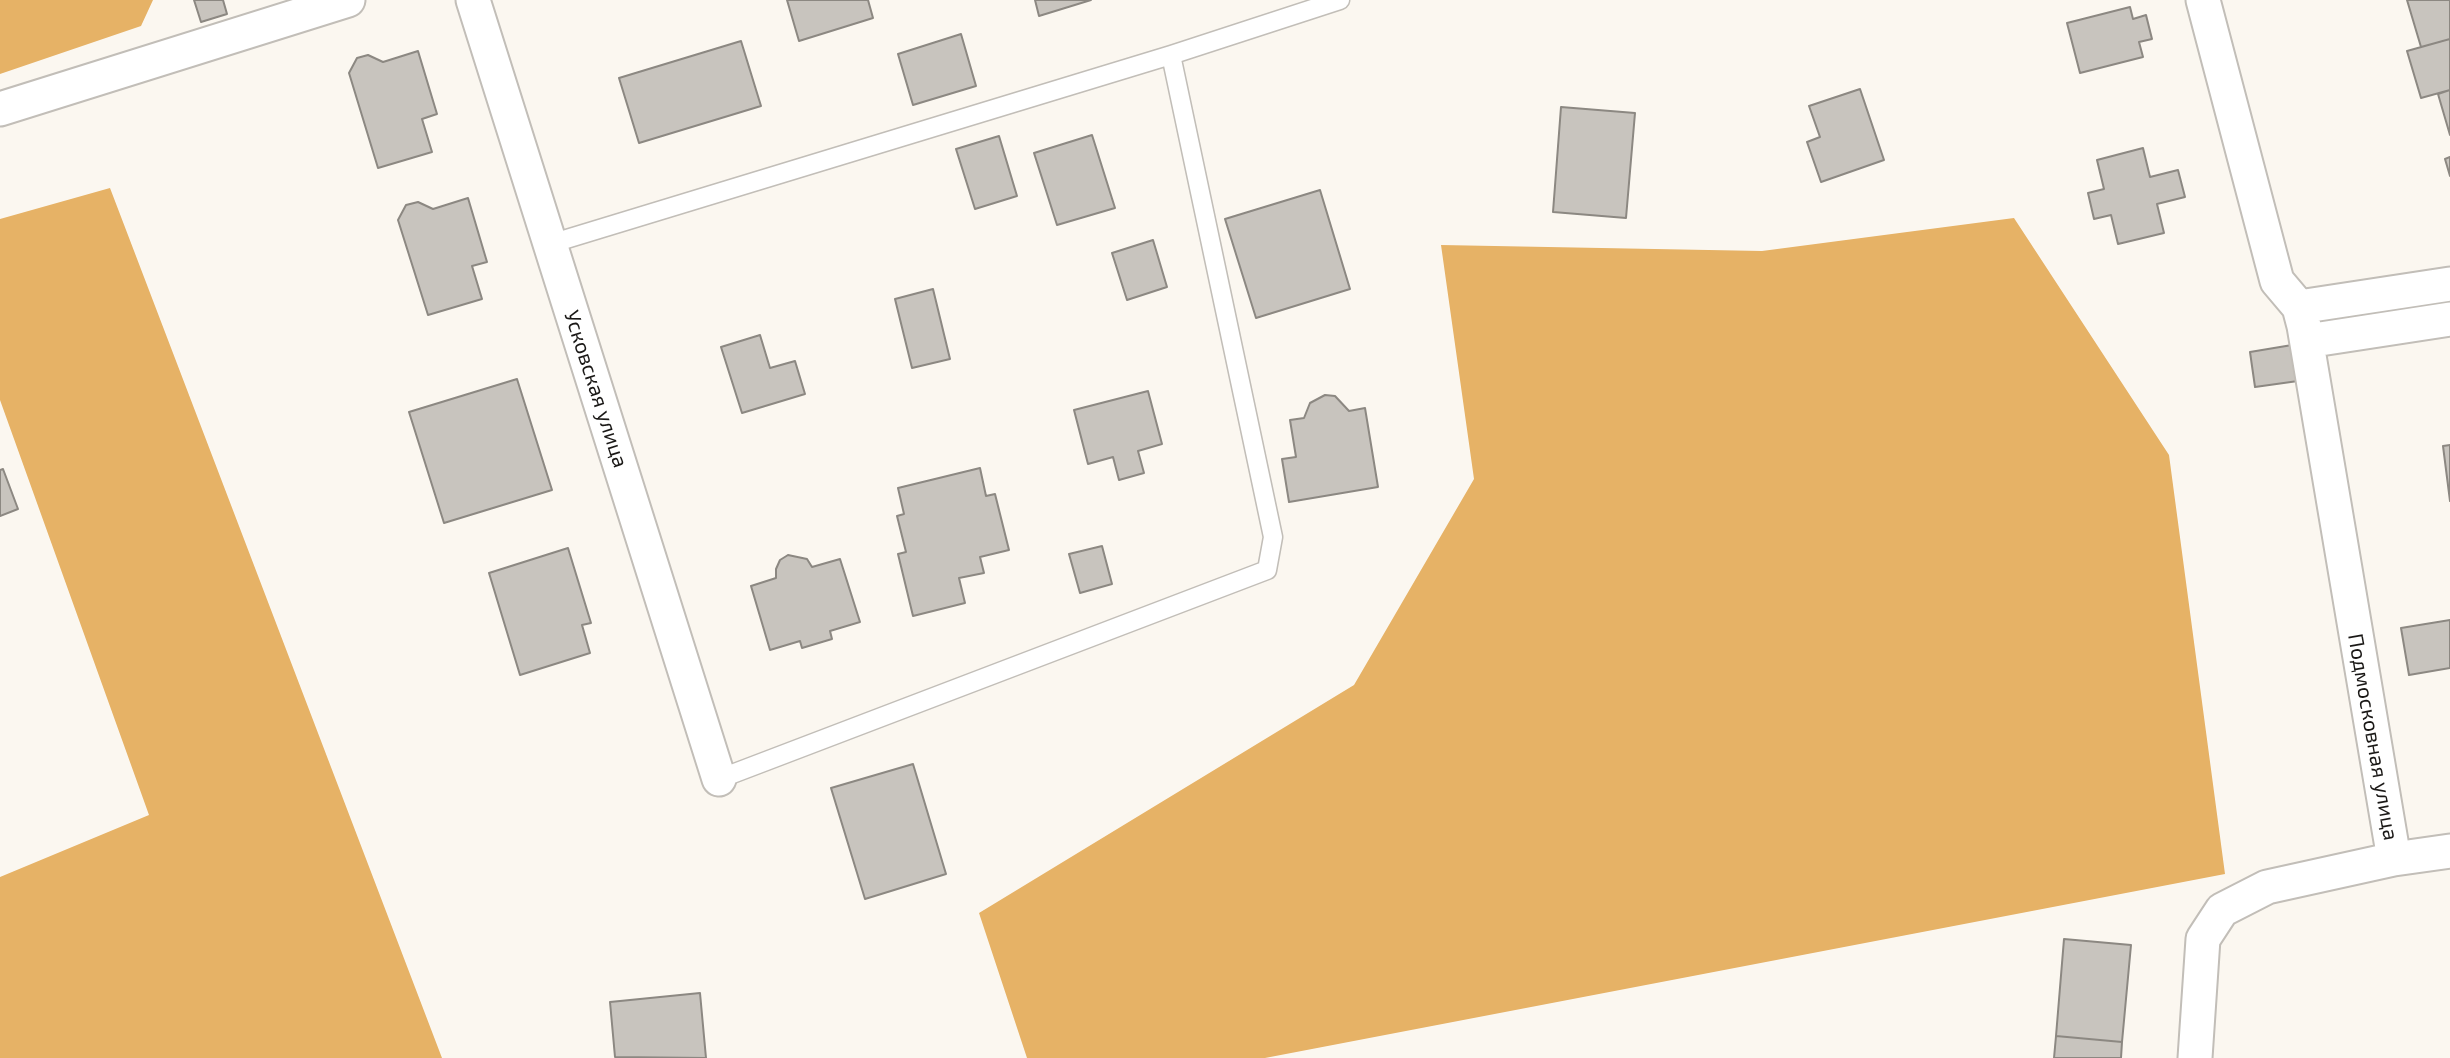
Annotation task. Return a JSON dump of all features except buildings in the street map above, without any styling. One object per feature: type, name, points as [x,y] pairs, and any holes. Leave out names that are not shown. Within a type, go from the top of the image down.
[{"type":"street","points":[[0,109],[348,0]]},
{"type":"street","name":"Усковская улица","points":[[473,0],[719,779]]},
{"type":"street","points":[[2203,0],[2277,282],[2303,325]]},
{"type":"street","points":[[2303,325],[2450,284]]},
{"type":"street","points":[[2303,325],[2450,319]]},
{"type":"street","name":"Подмосковная улица","points":[[2195,1058],[2203,939],[2222,910],[2267,887],[2394,859],[2303,325]]},
{"type":"street","points":[[2394,859],[2450,851]]},
{"type":"lane","points":[[550,244],[1171,55],[1340,0]]},
{"type":"lane","points":[[719,779],[1267,570],[1273,537],[1171,55]]},
{"type":"shaded area","points":[[0,0],[153,0],[141,26],[0,74]]},
{"type":"shaded area","points":[[110,188],[442,1058],[0,1058],[0,877],[149,815],[0,400],[0,219]]},
{"type":"shaded area","points":[[2014,218],[2169,455],[2225,874],[1265,1058],[1027,1058],[979,913],[1354,685],[1474,479],[1441,245],[1762,251]]}]
